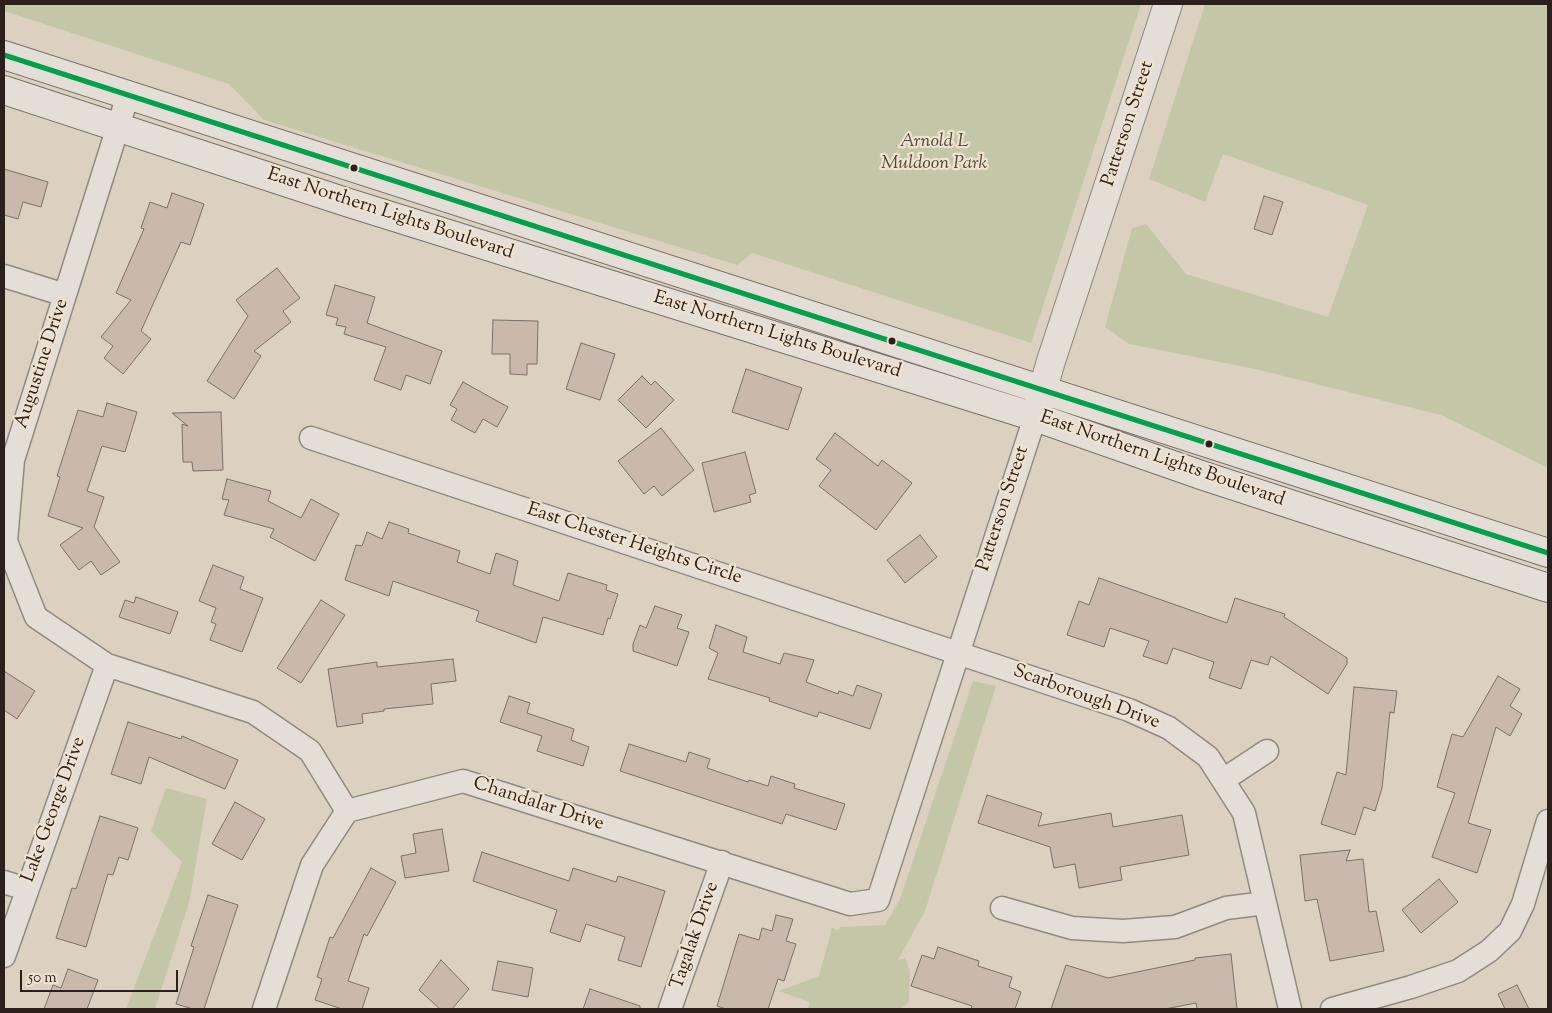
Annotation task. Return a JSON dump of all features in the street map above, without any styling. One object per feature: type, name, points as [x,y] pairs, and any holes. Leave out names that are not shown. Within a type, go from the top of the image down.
[{"type":"main road","name":"Patterson Street","points":[[1034,417],[1168,4]]},
{"type":"main road","name":"East Northern Lights Boulevard","points":[[4,55],[1548,553]]},
{"type":"main road","name":"East Northern Lights Boulevard","points":[[4,90],[346,202],[1034,417],[1204,476],[1548,588]]},
{"type":"street","name":"Augustine Drive","points":[[128,95],[13,460],[5,541],[36,618],[107,665],[253,712],[310,751],[348,811]]},
{"type":"street","points":[[4,276],[65,295]]},
{"type":"street","name":"Patterson Street","points":[[878,900],[1034,417]]},
{"type":"street","name":"East Chester Heights Circle","points":[[311,438],[958,653]]},
{"type":"street","name":"Scarborough Drive","points":[[958,653],[1129,710],[1169,728],[1208,757],[1244,813],[1290,1009]]},
{"type":"street","name":"Lake George Drive","points":[[4,956],[26,889],[107,665]]},
{"type":"street","points":[[1223,780],[1267,751]]},
{"type":"street","name":"Chandalar Drive","points":[[348,811],[463,781],[850,904],[878,900]]},
{"type":"street","points":[[264,1009],[312,865],[348,811]]},
{"type":"street","points":[[1332,1009],[1411,987],[1458,971],[1488,951],[1510,931],[1523,904],[1548,821]]},
{"type":"street","name":"Tagalak Drive","points":[[670,1009],[722,862]]},
{"type":"street","points":[[4,882],[26,889]]},
{"type":"street","points":[[1002,908],[1072,928],[1124,931],[1175,927],[1226,908],[1265,902]]},
{"type":"green space","name":"Arnold L Muldoon Park","points":[[4,4],[1141,4],[1031,343],[752,253],[737,265],[264,120],[229,84],[4,11]]},
{"type":"green space","points":[[1205,4],[1548,4],[1548,468],[1441,415],[1255,369],[1129,344],[1105,327],[1132,228],[1146,224],[1186,274],[1328,317],[1368,205],[1223,154],[1205,202],[1149,179]]},
{"type":"green space","points":[[973,681],[996,686],[925,911],[898,960],[905,958],[910,971],[909,1002],[901,1009],[808,1009],[809,1002],[779,991],[819,976],[832,928],[839,930],[840,927],[885,925],[900,899]]},
{"type":"green space","points":[[166,788],[207,799],[189,903],[155,1009],[126,1009],[182,862],[151,831]]},
{"type":"building","points":[[4,169],[48,182],[41,207],[23,202],[18,219],[4,215]]},
{"type":"building","points":[[172,193],[204,204],[190,245],[181,242],[141,331],[151,339],[123,374],[104,358],[113,346],[101,337],[131,300],[116,293],[144,229],[141,228],[150,202],[167,208]]},
{"type":"building","points":[[1264,196],[1283,202],[1272,235],[1254,229]]},
{"type":"building","points":[[277,268],[300,298],[283,311],[291,322],[254,351],[261,356],[234,399],[207,381],[248,316],[236,300]]},
{"type":"building","points":[[335,285],[375,297],[367,323],[442,351],[430,384],[406,375],[401,390],[374,380],[386,347],[344,334],[346,327],[336,325],[338,318],[326,315]]},
{"type":"building","points":[[493,320],[538,321],[537,364],[527,364],[527,375],[510,374],[510,354],[492,354]]},
{"type":"building","points":[[581,343],[615,354],[600,400],[566,389]]},
{"type":"building","points":[[746,369],[802,388],[788,430],[732,412]]},
{"type":"building","points":[[642,376],[651,385],[655,381],[674,400],[646,428],[618,400]]},
{"type":"building","points":[[463,382],[508,407],[497,427],[483,419],[475,433],[451,420],[457,409],[450,405]]},
{"type":"building","points":[[107,403],[137,412],[125,452],[102,446],[87,491],[104,497],[94,527],[120,562],[101,575],[91,561],[79,570],[60,545],[83,528],[48,516],[60,477],[57,476],[78,410],[103,417]]},
{"type":"building","points":[[221,412],[223,470],[193,471],[192,462],[183,462],[182,424],[188,426],[172,413]]},
{"type":"building","points":[[661,428],[694,470],[662,496],[654,486],[644,494],[618,461]]},
{"type":"building","points":[[835,433],[878,466],[882,460],[912,483],[876,530],[819,486],[831,470],[816,459]]},
{"type":"building","points":[[745,452],[756,493],[749,495],[751,502],[714,512],[702,463]]},
{"type":"building","points":[[227,479],[271,491],[268,501],[301,518],[311,499],[339,514],[315,561],[270,537],[274,529],[224,515],[229,500],[222,499]]},
{"type":"building","points":[[389,522],[409,529],[408,533],[460,551],[457,562],[490,574],[496,553],[518,561],[513,585],[559,601],[568,573],[607,585],[606,590],[618,594],[603,635],[543,617],[536,643],[476,621],[479,611],[393,581],[389,596],[345,580],[356,545],[362,546],[367,532],[382,539]]},
{"type":"building","points":[[920,535],[937,557],[905,583],[887,560]]},
{"type":"building","points":[[213,565],[244,577],[240,589],[263,598],[242,652],[210,640],[216,624],[211,622],[216,608],[199,601]]},
{"type":"building","points":[[1099,578],[1227,623],[1235,598],[1285,614],[1284,617],[1347,658],[1347,664],[1328,694],[1271,656],[1268,665],[1251,660],[1241,689],[1209,678],[1214,662],[1173,648],[1167,664],[1143,656],[1149,641],[1110,628],[1104,647],[1067,635],[1079,601],[1089,605]]},
{"type":"building","points":[[136,597],[178,612],[170,634],[119,617],[125,600],[134,603]]},
{"type":"building","points":[[321,600],[345,615],[301,683],[277,668]]},
{"type":"building","points":[[655,606],[682,615],[677,628],[689,632],[677,666],[633,651],[633,644],[640,625],[646,628]]},
{"type":"building","points":[[716,625],[747,637],[743,652],[780,664],[784,653],[814,660],[806,682],[838,694],[839,691],[853,696],[857,685],[882,694],[870,729],[819,712],[817,717],[769,701],[770,698],[708,679],[718,653],[709,648]]},
{"type":"building","points":[[453,659],[456,681],[431,684],[433,704],[384,709],[384,711],[362,714],[363,723],[337,727],[328,669],[377,662],[377,667]]},
{"type":"building","points":[[4,671],[35,691],[17,719],[4,710]]},
{"type":"building","points":[[1498,676],[1520,689],[1510,706],[1522,714],[1510,736],[1496,727],[1468,823],[1491,830],[1477,873],[1432,857],[1455,793],[1437,787],[1452,734],[1463,737]]},
{"type":"building","points":[[1354,687],[1397,691],[1394,713],[1390,712],[1382,788],[1375,811],[1364,807],[1355,835],[1321,824],[1337,772],[1346,775]]},
{"type":"building","points":[[509,696],[530,703],[527,713],[574,729],[571,740],[589,747],[583,766],[537,751],[542,736],[500,722]]},
{"type":"building","points":[[128,722],[181,739],[182,736],[238,760],[225,789],[149,757],[141,784],[111,774]]},
{"type":"building","points":[[629,744],[686,762],[689,752],[710,759],[707,768],[748,782],[749,780],[768,786],[771,776],[795,784],[794,788],[845,804],[836,830],[786,814],[782,824],[620,771]]},
{"type":"building","points":[[987,795],[1042,813],[1038,826],[1111,813],[1113,827],[1182,815],[1189,855],[1120,867],[1122,880],[1079,888],[1075,864],[1054,868],[1050,847],[978,823]]},
{"type":"building","points":[[235,802],[265,819],[242,860],[212,844]]},
{"type":"building","points":[[100,816],[138,828],[128,860],[119,857],[113,875],[108,874],[86,947],[56,938],[72,888],[76,889]]},
{"type":"building","points":[[442,829],[449,871],[405,878],[401,856],[416,853],[413,834]]},
{"type":"building","points":[[1350,850],[1346,861],[1363,859],[1369,912],[1376,911],[1384,951],[1330,961],[1317,899],[1305,901],[1300,855]]},
{"type":"building","points":[[482,852],[569,881],[573,868],[616,882],[618,876],[665,891],[641,967],[618,960],[625,937],[586,924],[580,942],[550,932],[557,910],[473,881]]},
{"type":"building","points":[[371,868],[396,882],[367,936],[364,934],[348,981],[369,988],[362,1009],[342,1009],[315,1000],[322,979],[317,977],[330,937],[333,938]]},
{"type":"building","points":[[1439,879],[1458,902],[1421,933],[1402,910]]},
{"type":"building","points":[[208,895],[238,905],[204,1009],[193,1009],[176,1004],[194,947],[191,946]]},
{"type":"building","points":[[776,915],[793,919],[786,941],[796,944],[784,981],[778,979],[768,1009],[726,1009],[717,1006],[739,934],[759,940],[762,928],[772,931]]},
{"type":"building","points":[[938,947],[979,961],[978,966],[1012,977],[1009,987],[1021,992],[1015,1009],[971,1009],[972,1006],[911,986],[922,955],[934,959]]},
{"type":"building","points":[[1231,954],[1237,1009],[1197,1009],[1196,1003],[1165,1009],[1051,1009],[1066,965],[1108,978],[1195,960],[1195,958]]},
{"type":"building","points":[[441,960],[469,989],[452,1009],[440,1009],[419,990]]},
{"type":"building","points":[[498,961],[533,968],[528,997],[492,990]]},
{"type":"building","points":[[68,969],[98,980],[87,1009],[44,1009],[53,985],[61,988]]},
{"type":"building","points":[[1517,985],[1529,1009],[1505,1009],[1498,994]]},
{"type":"building","points":[[590,989],[640,1006],[640,1009],[583,1009]]},
{"type":"transit line","points":[[4,55],[1548,553]]}]
